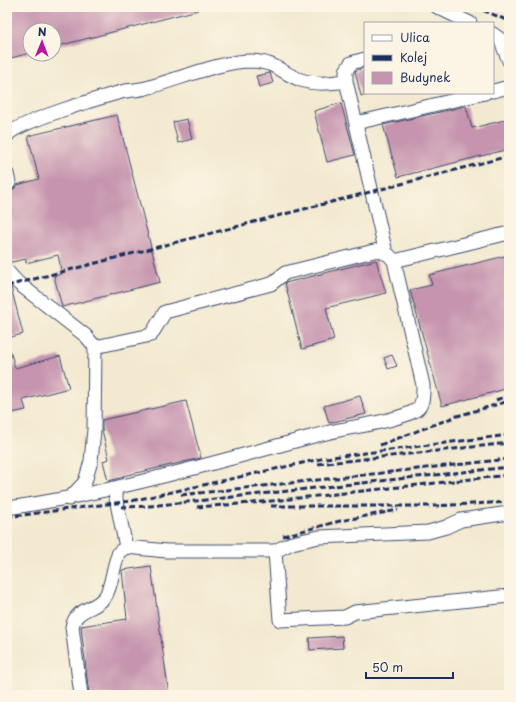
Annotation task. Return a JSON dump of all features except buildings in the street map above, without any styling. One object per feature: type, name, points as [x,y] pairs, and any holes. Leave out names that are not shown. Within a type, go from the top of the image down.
[{"type":"lane","points":[[437,7],[468,22]]},
{"type":"lane","points":[[494,35],[500,39],[509,61]]},
{"type":"lane","points":[[7,508],[70,499],[114,489],[322,434],[406,415],[418,409],[423,397],[423,385],[346,81],[346,71],[351,63],[364,59]]},
{"type":"lane","points":[[7,136],[9,132],[39,118],[125,91],[143,89],[230,63],[264,62],[279,67],[301,80],[318,83],[346,81]]},
{"type":"lane","points":[[494,91],[509,88]]},
{"type":"lane","points":[[356,123],[481,94]]},
{"type":"lane","points":[[95,348],[151,334],[165,312],[271,284],[285,273],[378,250],[390,257],[509,233]]},
{"type":"lane","points":[[7,271],[18,283],[86,336],[95,348],[94,430],[91,461],[85,482],[70,499]]},
{"type":"lane","points":[[114,489],[126,547]]},
{"type":"lane","points":[[81,695],[72,627],[74,618],[81,612],[98,604],[106,595],[116,558],[119,552],[126,547],[167,551],[274,551],[292,543],[319,537],[428,532],[446,527],[462,520],[509,513]]},
{"type":"lane","points":[[274,551],[280,620],[345,617],[355,612],[509,596]]},
{"type":"railway","points":[[475,7],[509,21]]},
{"type":"railway","points":[[7,286],[509,156]]},
{"type":"railway","points":[[496,400],[509,395]]},
{"type":"railway","points":[[380,445],[457,416],[509,401]]},
{"type":"railway","points":[[7,517],[131,501],[325,458],[509,435]]},
{"type":"railway","points":[[318,464],[509,443]]},
{"type":"railway","points":[[181,495],[509,459]]},
{"type":"railway","points":[[121,507],[150,506],[509,467]]},
{"type":"railway","points":[[197,507],[253,503],[509,475]]},
{"type":"railway","points":[[271,506],[434,506],[509,502]]},
{"type":"railway","points":[[283,536],[340,521],[398,510]]}]
